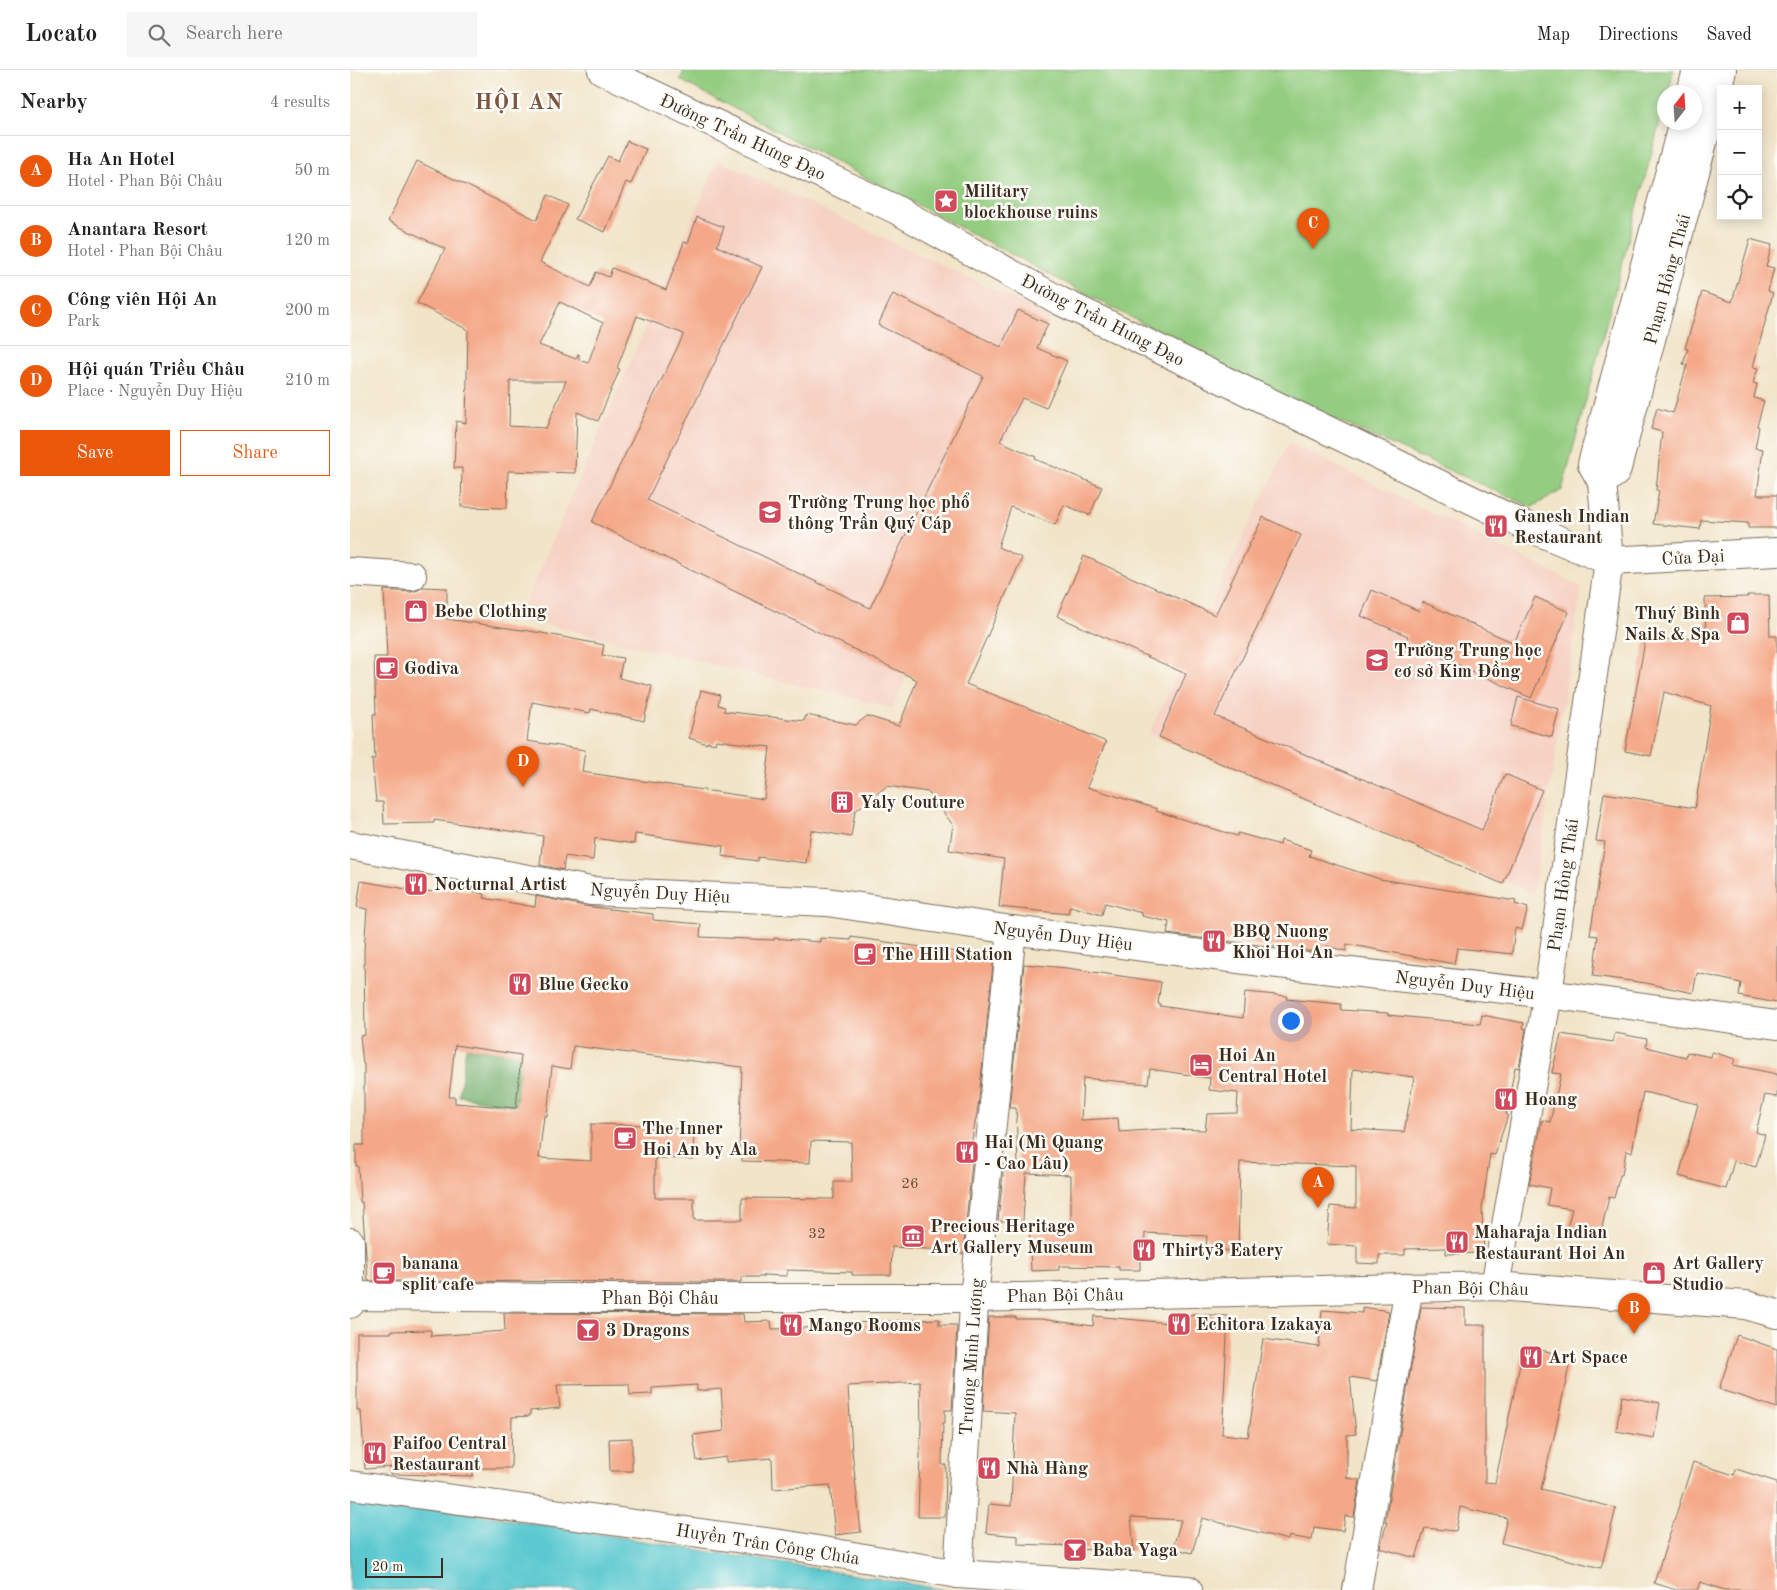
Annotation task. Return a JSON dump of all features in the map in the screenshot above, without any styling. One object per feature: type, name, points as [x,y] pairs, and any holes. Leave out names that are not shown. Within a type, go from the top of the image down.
[{"type":"street","name":"Đường Trần Hưng Đạo","points":[[602,70],[895,209],[1060,301],[1528,527],[1609,561]]},
{"type":"street","points":[[1693,85],[1698,70]]},
{"type":"street","name":"Phạm Hồng Thái","points":[[1496,1286],[1548,994],[1609,561],[1602,482],[1616,472],[1685,162],[1722,70]]},
{"type":"street","name":"Phạm Hồng Thái","points":[[1683,130],[1685,162]]},
{"type":"street","name":"Cửa Đại","points":[[1609,561],[1777,552]]},
{"type":"street","points":[[350,572],[412,576]]},
{"type":"street","name":"Nguyễn Duy Hiệu","points":[[350,845],[591,891],[827,902],[1012,930],[1548,994],[1777,1025]]},
{"type":"street","name":"Trương Minh Lượng","points":[[958,1574],[975,1298],[1012,930]]},
{"type":"street","points":[[350,1242],[350,1298]]},
{"type":"street","name":"Phan Bội Châu","points":[[350,1298],[975,1298],[1496,1286],[1746,1305],[1777,1314]]},
{"type":"street","points":[[1357,1590],[1409,1287]]},
{"type":"street","name":"Huyền Trân Công Chúa","points":[[350,1485],[788,1545],[958,1574],[1188,1590]]},
{"type":"shaded area","name":"Trường Trung học phổ thông Trần Quý Cáp","points":[[718,160],[1050,316],[1021,407],[893,708],[519,618]]},
{"type":"shaded area","name":"Trường Trung học cơ sở Kim Đồng","points":[[1289,442],[1582,587],[1533,893],[1149,733]]},
{"type":"green space","points":[[685,70],[1674,70],[1670,85],[1657,85],[1658,130],[1562,490],[1532,507],[1271,391],[680,80]]},
{"type":"green space","points":[[466,1047],[525,1056],[515,1106],[459,1096]]},
{"type":"water","points":[[350,1494],[948,1590],[350,1590]]},
{"type":"building","points":[[627,141],[646,149],[631,184],[626,182],[605,232],[575,219],[608,156],[618,161]]},
{"type":"building","points":[[417,161],[537,220],[548,195],[568,205],[540,262],[590,287],[596,272],[609,277],[612,268],[666,290],[684,242],[688,243],[697,217],[724,227],[717,246],[762,267],[647,500],[870,608],[983,376],[878,325],[893,294],[1001,347],[1018,310],[1048,324],[1037,348],[1067,361],[1046,408],[1022,398],[1000,441],[1036,457],[1035,459],[1102,487],[1090,515],[1064,505],[1055,525],[1011,507],[998,547],[1022,558],[966,684],[1038,712],[1106,742],[1087,787],[1237,836],[1238,833],[1280,845],[1281,840],[1311,850],[1309,856],[1380,879],[1516,901],[1515,904],[1528,908],[1522,930],[1515,928],[1512,954],[1457,948],[1454,964],[1347,944],[1346,951],[1326,946],[1325,953],[1167,934],[1169,922],[1142,916],[1142,913],[1105,903],[1102,915],[1070,906],[1068,914],[999,907],[1004,859],[949,850],[953,825],[928,792],[887,786],[855,811],[851,837],[811,830],[806,863],[758,857],[758,861],[722,856],[723,846],[635,834],[634,844],[595,838],[593,860],[565,856],[563,870],[540,865],[543,836],[434,820],[434,823],[384,824],[383,802],[376,802],[372,759],[375,759],[373,714],[376,714],[374,657],[387,657],[384,590],[411,592],[423,587],[447,588],[447,619],[542,633],[604,645],[602,655],[623,658],[619,678],[652,686],[644,721],[591,709],[590,713],[532,702],[527,741],[585,750],[582,772],[764,799],[770,747],[716,740],[715,744],[707,742],[707,744],[689,738],[701,690],[720,695],[718,705],[725,707],[724,711],[804,721],[806,715],[856,725],[867,716],[899,726],[917,680],[592,522],[684,334],[637,316],[617,368],[620,369],[598,421],[577,412],[575,473],[508,471],[507,508],[461,507],[462,468],[454,468],[456,421],[466,423],[468,330],[417,303],[445,249],[388,221]],"holes":[[[560,302],[603,323],[588,363],[579,360],[579,354],[576,359],[539,345]],[[510,381],[566,381],[546,428],[509,426]]]},
{"type":"building","points":[[1750,239],[1772,245],[1766,266],[1774,268],[1768,291],[1773,293],[1753,367],[1758,368],[1753,383],[1757,384],[1754,398],[1764,401],[1757,426],[1759,427],[1755,448],[1763,449],[1757,495],[1777,495],[1777,528],[1748,528],[1748,523],[1701,520],[1700,529],[1653,524],[1659,491],[1656,490],[1662,432],[1651,429],[1657,408],[1673,413],[1687,365],[1683,364],[1688,349],[1685,348],[1702,292],[1732,302]]},
{"type":"building","points":[[1263,517],[1301,535],[1215,716],[1482,830],[1505,774],[1542,790],[1503,884],[1159,737],[1186,674],[1057,616],[1084,556],[1215,615]]},
{"type":"building","points":[[1372,590],[1419,611],[1423,602],[1514,643],[1535,597],[1569,612],[1531,698],[1406,641],[1408,636],[1361,616]]},
{"type":"building","points":[[1747,595],[1769,595],[1770,636],[1777,636],[1777,1003],[1739,996],[1741,983],[1697,973],[1693,993],[1646,983],[1593,976],[1598,936],[1590,935],[1605,842],[1596,841],[1604,793],[1695,808],[1711,706],[1664,692],[1651,756],[1625,751],[1646,636],[1678,641],[1679,636],[1706,642],[1705,598],[1748,597]]},
{"type":"building","points":[[1518,697],[1559,709],[1552,737],[1511,726]]},
{"type":"building","points":[[361,881],[412,890],[436,892],[438,885],[485,894],[484,898],[535,907],[536,896],[584,906],[653,914],[653,920],[701,924],[700,937],[774,940],[774,938],[820,942],[820,938],[851,940],[851,937],[994,956],[978,1107],[968,1161],[972,1162],[963,1254],[944,1253],[944,1250],[892,1247],[891,1275],[852,1275],[852,1272],[787,1270],[787,1276],[763,1275],[763,1277],[741,1277],[741,1282],[368,1281],[362,1202],[360,1202],[358,1166],[356,1166],[356,1145],[364,1145],[364,1064],[360,1036],[365,1035],[364,950],[367,909],[357,907]],"holes":[[[455,1045],[521,1055],[516,1108],[455,1103],[455,1097],[449,1097]],[[573,1046],[742,1067],[739,1151],[742,1151],[742,1161],[810,1163],[811,1141],[851,1142],[852,1182],[834,1182],[834,1199],[742,1198],[742,1220],[694,1220],[694,1198],[655,1198],[655,1158],[693,1159],[694,1129],[650,1128],[650,1125],[591,1124],[591,1161],[539,1158],[544,1116],[547,1116],[552,1066],[570,1069]]]},
{"type":"building","points":[[1024,964],[1067,968],[1161,982],[1158,1004],[1160,1006],[1243,1018],[1245,992],[1287,996],[1286,999],[1341,1004],[1341,1010],[1388,1013],[1388,1015],[1480,1024],[1482,1015],[1524,1023],[1523,1028],[1526,1029],[1519,1068],[1515,1067],[1506,1114],[1508,1115],[1495,1155],[1490,1154],[1482,1208],[1484,1253],[1446,1254],[1446,1248],[1405,1249],[1405,1255],[1379,1255],[1379,1264],[1357,1263],[1357,1246],[1327,1244],[1330,1206],[1356,1208],[1356,1166],[1240,1162],[1238,1251],[1206,1250],[1207,1236],[1145,1233],[1144,1253],[1140,1253],[1140,1270],[1119,1270],[1119,1267],[1059,1266],[1059,1270],[1031,1271],[1029,1224],[1071,1223],[1071,1175],[1026,1173],[1023,1221],[998,1221],[1004,1164],[1018,1165],[1016,1108],[1009,1108]],"holes":[[[1150,1069],[1210,1078],[1209,1090],[1238,1093],[1237,1113],[1207,1114],[1205,1130],[1162,1129],[1119,1132],[1118,1118],[1081,1120],[1083,1078],[1148,1084]],[[1353,1069],[1414,1077],[1404,1132],[1351,1129]]]},
{"type":"building","points":[[1615,1033],[1647,1039],[1646,1047],[1686,1057],[1687,1052],[1711,1057],[1712,1052],[1735,1059],[1733,1065],[1777,1074],[1777,1097],[1765,1095],[1756,1132],[1765,1135],[1756,1167],[1734,1161],[1726,1189],[1679,1176],[1698,1104],[1643,1092],[1632,1152],[1626,1151],[1622,1175],[1620,1175],[1614,1198],[1609,1197],[1600,1236],[1567,1228],[1572,1209],[1547,1205],[1550,1188],[1529,1184],[1542,1120],[1550,1122],[1561,1074],[1552,1073],[1561,1034],[1613,1042]]},
{"type":"building","points":[[1362,1307],[1389,1311],[1377,1381],[1350,1377],[1356,1434],[1347,1435],[1347,1478],[1360,1480],[1354,1517],[1345,1516],[1343,1531],[1314,1527],[1312,1540],[1289,1536],[1288,1540],[1202,1518],[1192,1553],[1173,1548],[1181,1520],[1131,1517],[1134,1551],[1070,1549],[1070,1546],[1018,1544],[1018,1536],[986,1533],[989,1504],[1011,1506],[1015,1413],[983,1411],[989,1317],[1040,1319],[1093,1326],[1094,1316],[1169,1323],[1169,1315],[1228,1316],[1222,1434],[1248,1437],[1263,1339],[1319,1347],[1322,1310],[1362,1313]]},
{"type":"building","points":[[1421,1307],[1465,1308],[1465,1325],[1485,1325],[1485,1482],[1495,1483],[1524,1346],[1571,1357],[1541,1489],[1616,1508],[1601,1568],[1501,1543],[1507,1518],[1460,1507],[1456,1531],[1425,1528],[1416,1558],[1380,1548],[1387,1522],[1385,1522]]},
{"type":"building","points":[[504,1313],[743,1314],[744,1322],[771,1321],[772,1329],[830,1327],[830,1324],[939,1319],[939,1325],[957,1325],[952,1410],[945,1410],[945,1423],[943,1423],[942,1465],[946,1465],[945,1517],[918,1517],[921,1423],[920,1382],[848,1386],[852,1451],[861,1532],[835,1535],[830,1485],[773,1489],[772,1458],[726,1462],[726,1457],[697,1461],[693,1435],[724,1431],[721,1389],[697,1391],[697,1385],[652,1388],[652,1394],[630,1395],[629,1384],[557,1385],[560,1408],[530,1411],[530,1416],[512,1417],[511,1468],[473,1468],[473,1476],[391,1474],[392,1467],[365,1469],[361,1411],[357,1411],[357,1333],[431,1330],[431,1336],[505,1331]]},
{"type":"building","points":[[1737,1335],[1777,1349],[1777,1408],[1719,1389]]},
{"type":"building","points":[[1622,1396],[1660,1403],[1654,1438],[1616,1431]]},
{"type":"building","points":[[632,1438],[632,1471],[610,1471],[609,1439]]},
{"type":"building","points":[[1693,1462],[1734,1475],[1736,1469],[1777,1482],[1777,1590],[1725,1590],[1700,1582],[1697,1590],[1676,1590],[1654,1583]]},
{"type":"place","name":"Military blockhouse ruins","points":[[946,201]]},
{"type":"place","name":"Công viên Hội An","points":[[1313,249]]},
{"type":"place","name":"Trường Trung học phổ thông Trần Quý Cáp","points":[[770,512]]},
{"type":"place","name":"Ganesh Indian Restaurant","points":[[1496,526]]},
{"type":"place","name":"Bebe Clothing","points":[[416,611]]},
{"type":"place","name":"Thuý Bình Nails & Spa","points":[[1738,623]]},
{"type":"place","name":"Trường Trung học cơ sở Kim Đồng","points":[[1377,660]]},
{"type":"place","name":"Godiva","points":[[387,668]]},
{"type":"place","name":"Hội quán Triều Châu","points":[[523,787]]},
{"type":"place","name":"Yaly Couture","points":[[842,802]]},
{"type":"place","name":"Nocturnal Artist","points":[[416,884]]},
{"type":"place","name":"BBQ Nuong Khoi Hoi An","points":[[1214,941]]},
{"type":"place","name":"The Hill Station","points":[[865,954]]},
{"type":"place","name":"Blue Gecko","points":[[520,984]]},
{"type":"place","name":"Hoi An Central Hotel","points":[[1201,1065]]},
{"type":"place","name":"Hoang","points":[[1506,1099]]},
{"type":"place","name":"The Inner Hoi An by Ala","points":[[625,1138]]},
{"type":"place","name":"Hai (Mì Quang - Cao Lâu)","points":[[967,1152]]},
{"type":"place","name":"Ha An Hotel","points":[[1318,1208]]},
{"type":"place","name":"Precious Heritage Art Gallery Museum","points":[[913,1236]]},
{"type":"place","name":"Maharaja Indian Restaurant Hoi An","points":[[1457,1242]]},
{"type":"place","name":"Thirty3 Eatery","points":[[1144,1250]]},
{"type":"place","name":"banana split cafe","points":[[384,1273]]},
{"type":"place","name":"Art Gallery Studio","points":[[1654,1273]]},
{"type":"place","name":"Echitora Izakaya","points":[[1179,1324]]},
{"type":"place","name":"Mango Rooms","points":[[791,1325]]},
{"type":"place","name":"3 Dragons","points":[[588,1330]]},
{"type":"place","name":"Anantara Resort","points":[[1634,1334]]},
{"type":"place","name":"Art Space","points":[[1531,1357]]},
{"type":"place","name":"Faifoo Central Restaurant","points":[[375,1453]]},
{"type":"place","name":"Nhà Hàng","points":[[989,1468]]},
{"type":"place","name":"Baba Yaga","points":[[1075,1550]]},
{"type":"district","name":"HỘI AN","points":[[519,101]]}]
